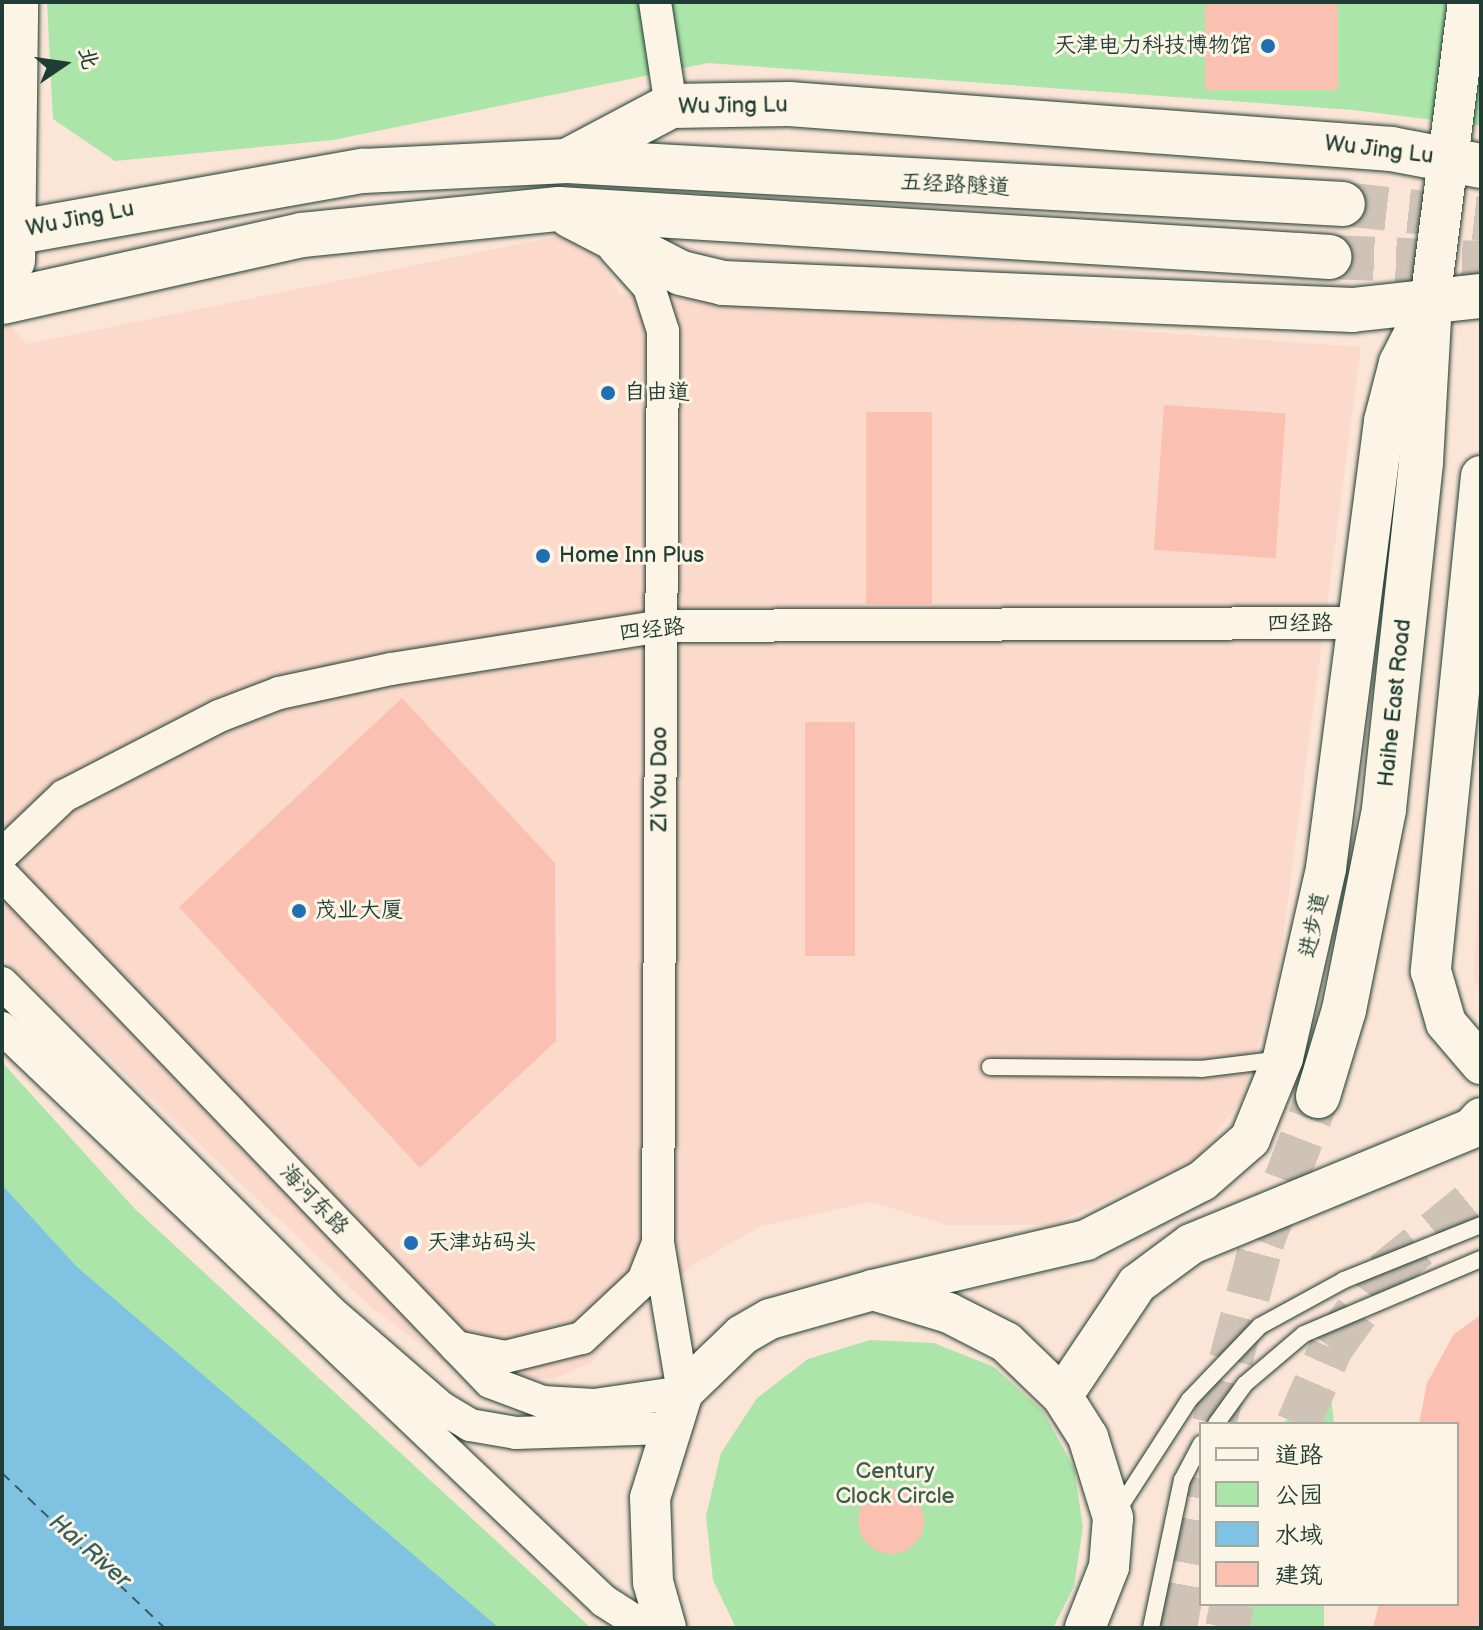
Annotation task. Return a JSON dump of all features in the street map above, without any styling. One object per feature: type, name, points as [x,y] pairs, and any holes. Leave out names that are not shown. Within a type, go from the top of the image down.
[{"type":"main road","points":[[16,2],[4,298],[302,235],[559,209],[681,273],[723,283],[1352,310],[1481,296]]},
{"type":"main road","name":"Wu Jing Lu","points":[[8,233],[363,171],[567,161],[671,106],[900,109],[1471,169]]},
{"type":"main road","name":"五经路隧道","points":[[567,161],[1343,204]]},
{"type":"main road","name":"五经路隧道","points":[[559,209],[1330,257]]},
{"type":"main road","name":"Haihe East Road","points":[[1318,1096],[1353,969],[1384,809],[1421,462],[1430,302]]},
{"type":"street","points":[[655,2],[671,106]]},
{"type":"street","name":"进步道","points":[[683,1392],[742,1335],[770,1319],[873,1290],[1086,1240],[1202,1181],[1250,1139],[1283,1058],[1326,868],[1384,421],[1399,363],[1430,302],[1471,169],[1468,2]]},
{"type":"street","name":"Zi You Dao","points":[[559,209],[634,265],[659,308],[667,392],[661,626],[658,1243],[683,1392]]},
{"type":"street","points":[[1481,476],[1431,971],[1446,1023],[1481,1064]]},
{"type":"street","name":"四经路","points":[[2,855],[64,796],[219,716],[279,693],[661,626],[1356,623]]},
{"type":"street","name":"海河东路","points":[[2,874],[490,1382],[543,1402],[594,1405],[683,1392]]},
{"type":"street","points":[[2,983],[331,1312],[442,1408],[470,1425],[516,1433],[667,1428]]},
{"type":"street","points":[[2,1028],[604,1601],[646,1628]]},
{"type":"street","points":[[1062,1396],[1129,1293],[1191,1244],[1472,1128],[1481,1118]]},
{"type":"street","points":[[456,1347],[505,1357],[582,1338],[643,1281],[658,1243]]},
{"type":"street","points":[[873,1290],[979,1326],[1062,1396],[1088,1437],[1113,1518],[1109,1567],[1085,1628]]},
{"type":"street","points":[[666,1628],[648,1522],[667,1428],[683,1392]]},
{"type":"lane","points":[[990,1067],[1201,1069],[1283,1058]]},
{"type":"lane","points":[[1113,1518],[1189,1400],[1260,1326],[1344,1280],[1481,1225]]},
{"type":"lane","points":[[1217,1422],[1245,1384],[1304,1334],[1481,1259]]},
{"type":"lane","points":[[1151,1628],[1182,1480],[1199,1448]]},
{"type":"shaded area","points":[[563,235],[594,250],[620,294],[1361,347],[1277,983],[1241,1100],[1196,1161],[1050,1225],[947,1225],[871,1202],[762,1226],[696,1263],[633,1313],[593,1361],[555,1379],[461,1374],[372,1308],[2,957],[2,314],[27,344]]},
{"type":"shaded area","points":[[1481,843],[1481,999],[1474,976]]},
{"type":"green space","points":[[47,2],[1481,2],[1481,126],[1353,110],[708,63],[333,140],[115,161],[53,119]]},
{"type":"green space","points":[[2,1062],[135,1209],[591,1628],[2,1628]]},
{"type":"green space","name":"Century Clock Circle","points":[[870,1340],[934,1343],[994,1367],[1043,1411],[1074,1468],[1083,1527],[1074,1586],[1053,1628],[736,1628],[713,1580],[706,1516],[721,1453],[757,1398],[808,1359]]},
{"type":"green space","points":[[1330,1388],[1334,1422],[1284,1422]]},
{"type":"green space","points":[[1218,1606],[1324,1606],[1324,1628],[1218,1628]]},
{"type":"water","name":"Hai River","points":[[2,1185],[77,1267],[499,1628],[2,1628]]},
{"type":"building","name":"天津电力科技博物馆","points":[[1205,2],[1338,2],[1338,90],[1205,90]]},
{"type":"building","points":[[1164,405],[1286,414],[1276,558],[1154,550]]},
{"type":"building","points":[[866,412],[932,412],[932,604],[866,604]]},
{"type":"building","points":[[402,698],[555,863],[556,1041],[420,1168],[179,907]]},
{"type":"building","points":[[805,722],[855,722],[855,956],[805,956]]},
{"type":"building","points":[[1481,1315],[1481,1628],[1373,1628],[1378,1606],[1459,1606],[1459,1422],[1419,1422],[1427,1383],[1454,1334]]},
{"type":"building","points":[[884,1488],[898,1488],[910,1493],[919,1502],[924,1521],[922,1534],[915,1545],[898,1554],[884,1554],[872,1549],[863,1540],[858,1528],[858,1514],[863,1502],[872,1493]]},
{"type":"ferry route","points":[[2,1473],[165,1628]]},
{"type":"tunnel","points":[[1343,204],[1481,219]]},
{"type":"tunnel","points":[[1330,257],[1481,263]]},
{"type":"tunnel","points":[[1215,1422],[1262,1242],[1318,1096]]},
{"type":"tunnel","points":[[1299,1422],[1331,1348],[1384,1274],[1481,1195]]},
{"type":"tunnel","points":[[1175,1628],[1199,1490]]},
{"type":"tunnel","points":[[1227,1628],[1232,1606]]},
{"type":"place","name":"天津电力科技博物馆","points":[[1268,46]]},
{"type":"place","name":"自由道","points":[[608,393]]},
{"type":"place","name":"Home Inn Plus","points":[[543,556]]},
{"type":"place","name":"茂业大厦","points":[[299,911]]},
{"type":"place","name":"天津站码头","points":[[411,1243]]}]
